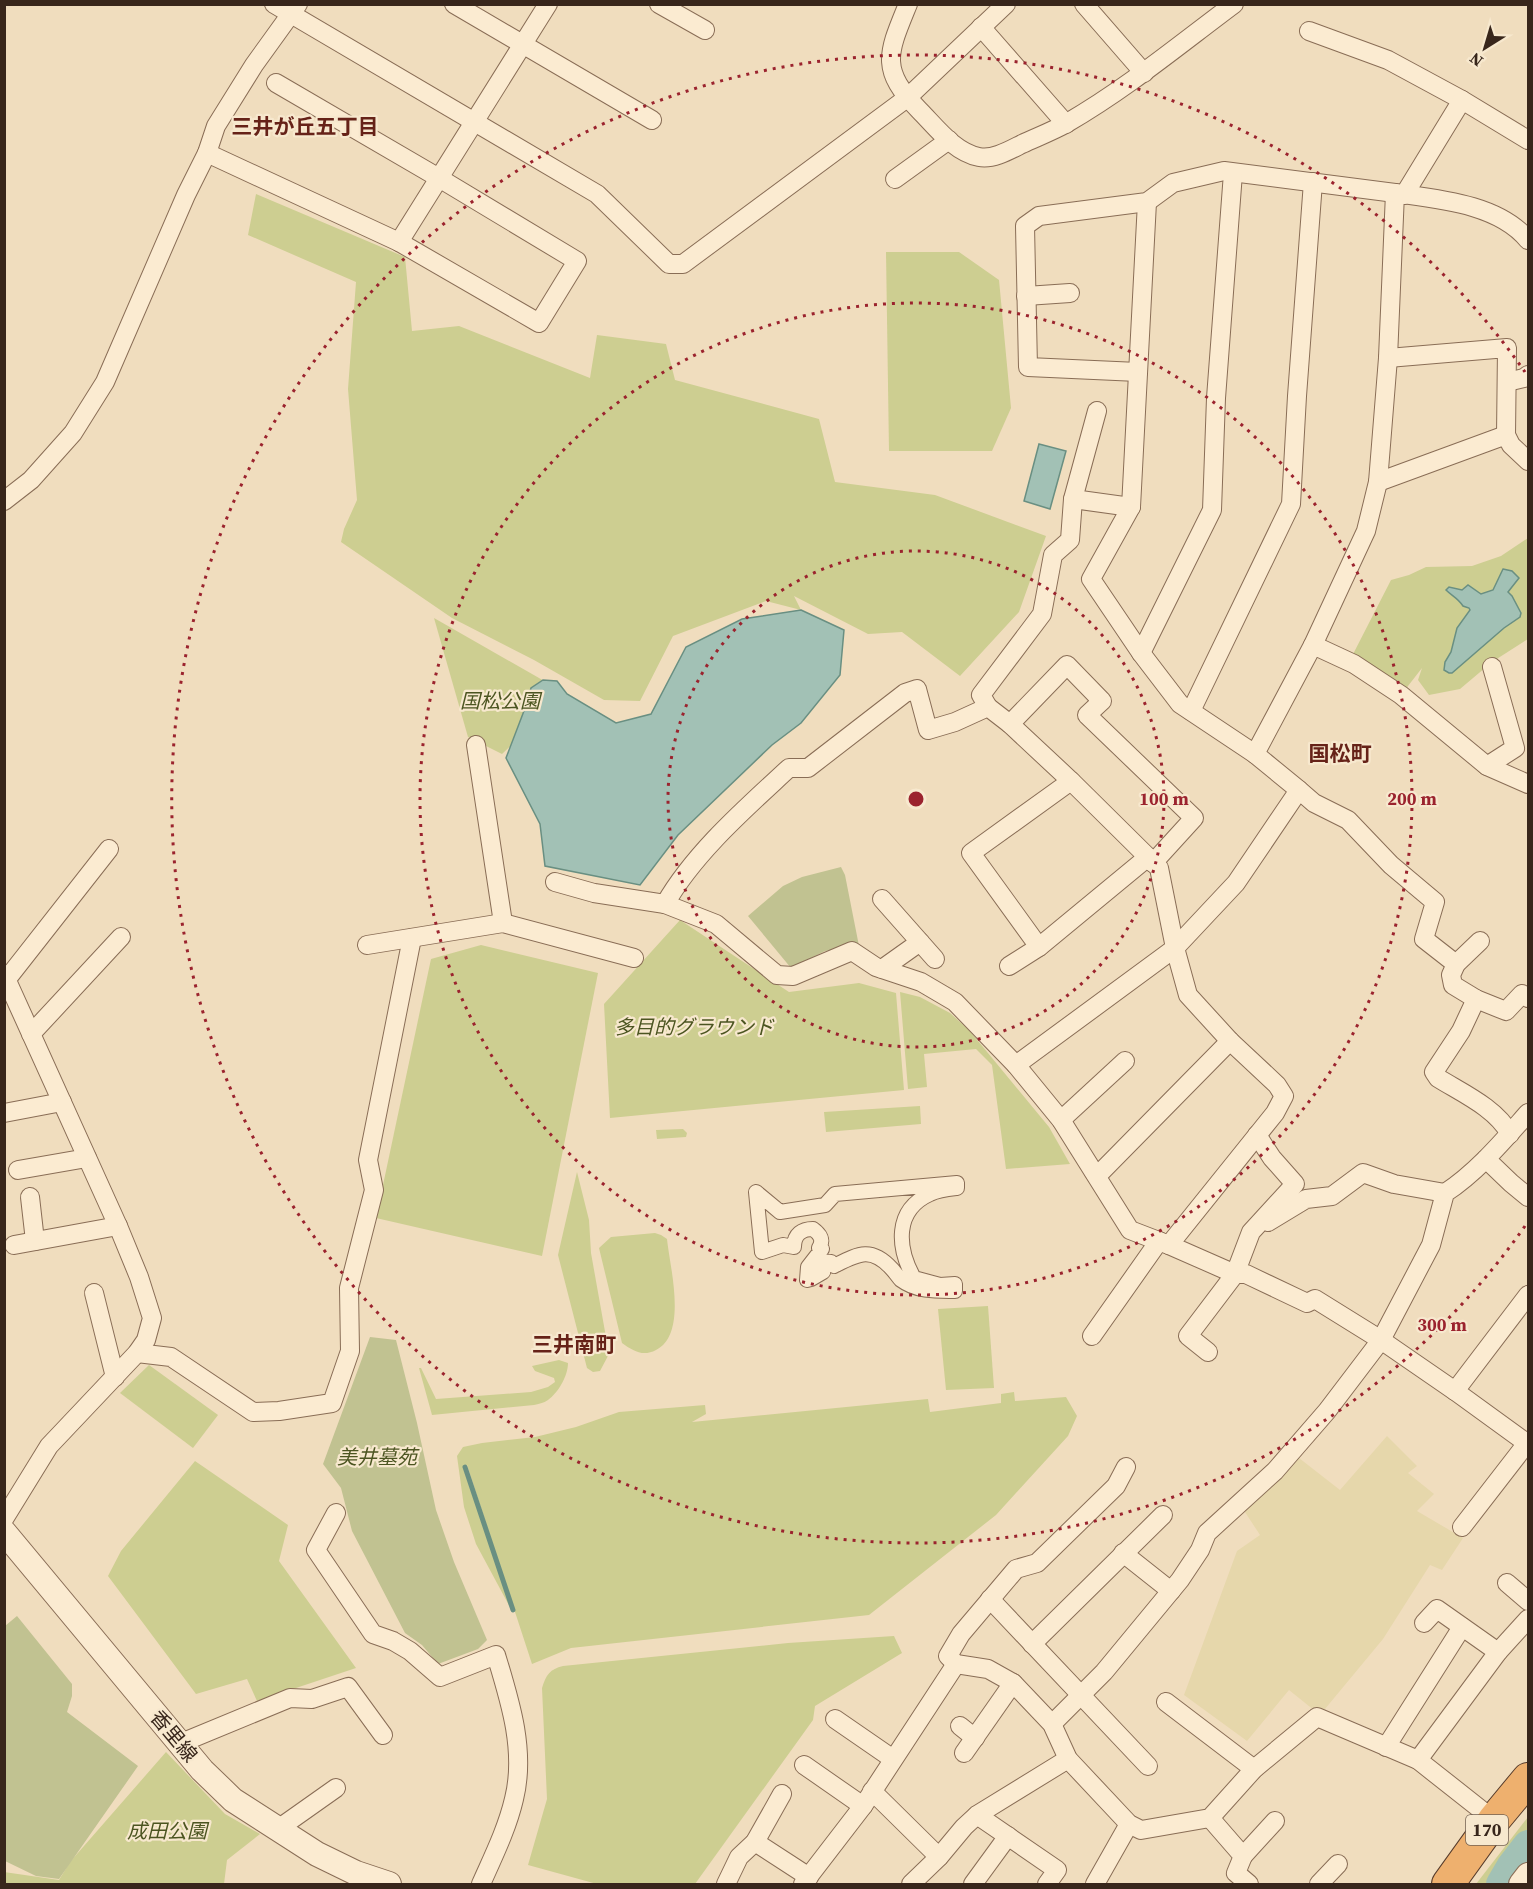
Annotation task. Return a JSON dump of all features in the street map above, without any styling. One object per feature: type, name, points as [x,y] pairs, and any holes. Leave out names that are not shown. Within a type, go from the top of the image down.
[{"type":"highway","name":"170","points":[[1448,1884],[1494,1820],[1528,1779]]},
{"type":"street","points":[[274,4],[294,10],[474,123],[597,194],[669,264],[683,264],[908,98],[1006,4]]},
{"type":"street","points":[[454,4],[652,120]]},
{"type":"street","points":[[399,242],[548,4]]},
{"type":"street","points":[[659,4],[705,30]]},
{"type":"street","points":[[908,4],[890,54],[894,76],[908,98],[949,140],[964,151],[981,158],[999,155],[1066,124],[1144,73],[1210,11],[1234,4]]},
{"type":"street","points":[[1084,4],[1144,73]]},
{"type":"street","points":[[4,501],[31,480],[73,433],[105,382],[186,195],[207,153],[216,126],[254,65],[294,10]]},
{"type":"street","points":[[981,27],[1066,124]]},
{"type":"street","points":[[1309,31],[1388,60],[1462,100],[1528,140]]},
{"type":"street","points":[[207,153],[399,242],[539,322],[577,261],[276,83]]},
{"type":"street","points":[[1256,754],[1313,645],[1366,531],[1378,482],[1400,194],[1462,100]]},
{"type":"street","points":[[895,179],[949,140]]},
{"type":"street","points":[[1138,372],[1028,367],[1025,226],[1040,216],[1147,202],[1173,183],[1224,171],[1469,204],[1525,227]]},
{"type":"street","points":[[1141,653],[1212,510],[1216,398],[1233,173]]},
{"type":"street","points":[[1191,711],[1291,504],[1313,182]]},
{"type":"street","points":[[1147,202],[1131,507],[1091,579],[1141,653],[1180,704],[1256,754],[1314,803],[1348,820],[1390,865],[1436,902],[1424,939],[1456,964]]},
{"type":"street","points":[[1026,296],[1070,293]]},
{"type":"street","points":[[1388,358],[1508,348],[1506,435],[1511,445],[1528,461]]},
{"type":"street","points":[[1507,382],[1528,375]]},
{"type":"street","points":[[1092,1336],[1164,1243],[1275,1113],[1284,1096],[1277,1085],[1230,1041],[1188,995],[1175,948],[1159,868],[1071,781],[1010,724],[987,707],[981,695],[1042,614],[1053,555],[1070,540],[1073,499],[1097,411]]},
{"type":"street","points":[[1378,482],[1506,435]]},
{"type":"street","points":[[1073,499],[1131,507]]},
{"type":"street","points":[[1313,645],[1354,664],[1401,695],[1487,766],[1528,784]]},
{"type":"street","points":[[1009,966],[1039,948],[1151,860],[1194,818],[1087,715],[1102,700],[1067,664],[1010,724]]},
{"type":"street","points":[[1487,766],[1515,748],[1492,667]]},
{"type":"street","points":[[665,904],[672,891],[697,860],[742,812],[789,768],[808,768],[905,693],[917,689],[928,730],[955,722],[987,707]]},
{"type":"street","points":[[476,745],[503,923]]},
{"type":"street","points":[[1039,948],[971,853],[1071,781]]},
{"type":"street","points":[[1017,1065],[1175,948],[1236,883],[1299,790]]},
{"type":"street","points":[[4,1519],[49,1446],[137,1353],[146,1340],[152,1318],[139,1277],[118,1226],[6,977],[109,849]]},
{"type":"street","points":[[555,882],[594,893],[665,904],[716,924],[777,975],[793,976],[852,951],[876,967],[921,982],[955,1002],[1017,1065],[1061,1120],[1130,1230],[1235,1274],[1246,1274],[1307,1303],[1315,1299],[1381,1340],[1528,1444],[1462,1527]]},
{"type":"street","points":[[882,899],[935,959]]},
{"type":"street","points":[[367,945],[503,923],[634,957]]},
{"type":"street","points":[[31,1034],[121,937]]},
{"type":"street","points":[[137,1353],[171,1357],[254,1412],[279,1411],[332,1403],[350,1351],[349,1288],[374,1190],[368,1160],[412,938]]},
{"type":"street","points":[[1480,941],[1456,964],[1451,975],[1453,985],[1476,999],[1506,1011],[1522,994],[1528,998]]},
{"type":"street","points":[[882,969],[920,942]]},
{"type":"street","points":[[1476,999],[1461,1031],[1434,1072],[1438,1078],[1482,1105],[1506,1127],[1510,1134]]},
{"type":"street","points":[[1094,1172],[1101,1172],[1230,1041]]},
{"type":"street","points":[[1061,1120],[1125,1061]]},
{"type":"street","points":[[4,1113],[62,1102]]},
{"type":"street","points":[[1052,1724],[1104,1672],[1171,1591],[1200,1550],[1207,1533],[1275,1471],[1327,1411],[1381,1340],[1431,1245],[1445,1193],[1486,1159],[1528,1113]]},
{"type":"street","points":[[1208,1352],[1188,1336],[1235,1274],[1251,1232],[1295,1184],[1272,1158],[1257,1135]]},
{"type":"street","points":[[18,1170],[87,1158]]},
{"type":"street","points":[[1486,1159],[1528,1197]]},
{"type":"street","points":[[1251,1232],[1306,1200],[1332,1196],[1363,1173],[1394,1184],[1445,1193]]},
{"type":"street","points":[[957,1183],[957,1188],[933,1192],[921,1198],[903,1220],[901,1233],[903,1250],[908,1268],[914,1278],[930,1284],[955,1284],[956,1291],[927,1292],[901,1280],[893,1270],[873,1255],[862,1254],[850,1257],[834,1266],[831,1262],[822,1262],[822,1272],[811,1280],[807,1280],[808,1267],[822,1250],[819,1248],[822,1243],[821,1237],[813,1229],[806,1229],[795,1238],[794,1246],[783,1245],[762,1252],[756,1192],[780,1212],[825,1205],[835,1194],[957,1183]]},
{"type":"street","points":[[30,1197],[35,1241]]},
{"type":"street","points":[[14,1245],[118,1226]]},
{"type":"street","points":[[94,1293],[115,1377]]},
{"type":"street","points":[[1455,1391],[1525,1306]]},
{"type":"street","points":[[1126,1467],[1116,1486],[1036,1563],[1016,1569],[990,1599],[961,1634],[948,1656],[956,1664],[988,1669],[1013,1683],[1052,1724],[1068,1759],[1129,1824],[1142,1830],[1210,1818],[1254,1769],[1317,1717],[1418,1760],[1494,1820]]},
{"type":"street","points":[[1032,1644],[1163,1515]]},
{"type":"street","points":[[328,1518],[316,1550],[356,1596],[372,1634],[393,1641],[410,1651],[440,1677],[496,1655],[511,1706],[519,1758],[515,1798],[498,1847],[480,1884]]},
{"type":"street","name":"香里線","points":[[4,1532],[202,1770],[233,1800],[317,1854],[356,1873],[389,1884]]},
{"type":"street","points":[[1123,1553],[1171,1591]]},
{"type":"street","points":[[1507,1583],[1528,1601]]},
{"type":"street","points":[[990,1599],[1148,1766]]},
{"type":"street","points":[[1424,1623],[1437,1609],[1498,1652]]},
{"type":"street","points":[[1418,1760],[1498,1652],[1528,1619]]},
{"type":"street","points":[[1386,1747],[1462,1627]]},
{"type":"street","points":[[755,1842],[806,1881],[867,1799],[956,1664]]},
{"type":"street","points":[[964,1753],[1013,1683]]},
{"type":"street","points":[[181,1743],[290,1698],[312,1700],[348,1687],[383,1735]]},
{"type":"street","points":[[1166,1702],[1254,1769]]},
{"type":"street","points":[[835,1719],[893,1759]]},
{"type":"street","points":[[960,1726],[975,1738]]},
{"type":"street","points":[[911,1884],[977,1815],[1068,1759]]},
{"type":"street","points":[[804,1765],[867,1799],[939,1857]]},
{"type":"street","points":[[278,1829],[336,1788]]},
{"type":"street","points":[[726,1884],[739,1857],[755,1842],[782,1794]]},
{"type":"street","points":[[977,1815],[1057,1870],[1047,1884]]},
{"type":"street","points":[[1210,1818],[1239,1875],[1275,1821]]},
{"type":"street","points":[[1095,1884],[1129,1824]]},
{"type":"street","points":[[973,1884],[1008,1836]]},
{"type":"street","points":[[1319,1884],[1338,1864]]},
{"type":"street","points":[[1521,1884],[1528,1875]]},
{"type":"shaded area","points":[[1039,444],[1066,451],[1050,509],[1024,501]]},
{"type":"shaded area","points":[[1503,569],[1512,571],[1519,578],[1508,592],[1521,613],[1520,617],[1452,673],[1449,673],[1444,670],[1445,662],[1451,652],[1457,628],[1470,610],[1446,590],[1449,587],[1462,590],[1468,585],[1481,594],[1493,590]]},
{"type":"shaded area","points":[[801,610],[844,630],[840,675],[801,723],[772,745],[678,835],[640,885],[545,866],[540,824],[506,758],[531,688],[543,680],[557,681],[567,694],[616,723],[651,714],[686,647],[742,619]]},
{"type":"shaded area","points":[[1387,1436],[1417,1466],[1408,1473],[1434,1494],[1417,1511],[1463,1538],[1442,1570],[1430,1565],[1383,1639],[1320,1715],[1289,1690],[1247,1741],[1184,1695],[1237,1551],[1260,1535],[1243,1509],[1299,1458],[1340,1490]]},
{"type":"green space","points":[[256,194],[405,257],[412,331],[459,326],[590,378],[597,335],[666,344],[675,380],[819,419],[835,482],[935,495],[1046,536],[1019,612],[960,676],[902,632],[868,634],[794,596],[801,610],[766,601],[673,636],[640,701],[604,700],[534,660],[452,618],[341,542],[344,529],[357,500],[348,389],[356,282],[248,235]]},
{"type":"green space","points":[[886,252],[959,252],[999,280],[1011,408],[992,451],[889,451]]},
{"type":"green space","points":[[1528,538],[1528,639],[1492,662],[1460,689],[1429,695],[1418,680],[1422,668],[1401,695],[1349,662],[1391,580],[1426,567],[1472,566],[1501,556]]},
{"type":"green space","name":"国松公園","points":[[434,618],[567,694],[502,754],[468,737]]},
{"type":"green space","points":[[841,867],[845,875],[859,946],[825,951],[791,968],[748,916],[783,886],[802,877]]},
{"type":"green space","name":"多目的グラウンド","points":[[680,920],[789,992],[859,983],[896,993],[904,1090],[610,1118],[604,1004]]},
{"type":"green space","points":[[481,945],[598,973],[542,1256],[376,1218],[431,959]]},
{"type":"green space","points":[[900,992],[920,997],[950,1013],[969,1030],[1049,1127],[1070,1164],[1006,1169],[992,1065],[976,1049],[924,1054],[927,1087],[908,1089]]},
{"type":"green space","points":[[920,1106],[921,1124],[826,1132],[824,1112]]},
{"type":"green space","points":[[683,1129],[687,1133],[686,1137],[657,1139],[656,1130]]},
{"type":"green space","points":[[577,1172],[589,1220],[591,1253],[609,1354],[600,1371],[593,1372],[587,1368],[558,1255]]},
{"type":"green space","points":[[655,1233],[667,1239],[675,1299],[674,1315],[672,1330],[666,1342],[656,1350],[642,1353],[622,1343],[599,1248],[611,1237]]},
{"type":"green space","points":[[988,1306],[994,1388],[946,1390],[938,1309]]},
{"type":"green space","name":"美井墓苑","points":[[370,1337],[396,1340],[436,1510],[454,1562],[487,1640],[478,1649],[438,1664],[422,1645],[405,1633],[352,1531],[341,1488],[323,1464]]},
{"type":"green space","points":[[559,1360],[568,1363],[564,1379],[559,1389],[545,1402],[432,1415],[419,1368],[436,1399],[531,1392],[548,1387],[555,1382],[554,1378],[535,1371],[532,1366]]},
{"type":"green space","points":[[149,1365],[218,1415],[193,1448],[120,1393]]},
{"type":"green space","points":[[1014,1392],[1015,1401],[1066,1397],[1077,1416],[1068,1436],[996,1515],[869,1615],[571,1648],[532,1664],[467,1465],[464,1470],[512,1611],[476,1544],[464,1507],[457,1456],[463,1447],[535,1437],[576,1427],[619,1412],[705,1405],[706,1414],[692,1422],[928,1399],[930,1412],[1001,1403],[1001,1394]]},
{"type":"green space","points":[[195,1461],[288,1525],[279,1561],[356,1668],[257,1701],[247,1679],[196,1694],[108,1576],[121,1551]]},
{"type":"green space","points":[[17,1616],[72,1684],[72,1696],[67,1712],[138,1766],[59,1879],[36,1876],[5,1861],[5,1626]]},
{"type":"green space","points":[[894,1636],[902,1653],[815,1706],[813,1720],[695,1884],[597,1884],[528,1865],[547,1799],[542,1688],[547,1676],[555,1669],[563,1666],[788,1643]]},
{"type":"green space","name":"成田公園","points":[[166,1752],[225,1814],[260,1834],[227,1860],[224,1884],[5,1884],[4,1872],[59,1880],[70,1862]]},
{"type":"green space","points":[[1528,1817],[1528,1833],[1489,1884],[1476,1884]]},
{"type":"waterway","points":[[465,1467],[513,1610]]},
{"type":"waterway","points":[[1501,1884],[1528,1845]]},
{"type":"district","name":"三井が丘五丁目","points":[[305,127]]},
{"type":"district","name":"国松町","points":[[1340,754]]},
{"type":"district","name":"三井南町","points":[[574,1345]]}]
